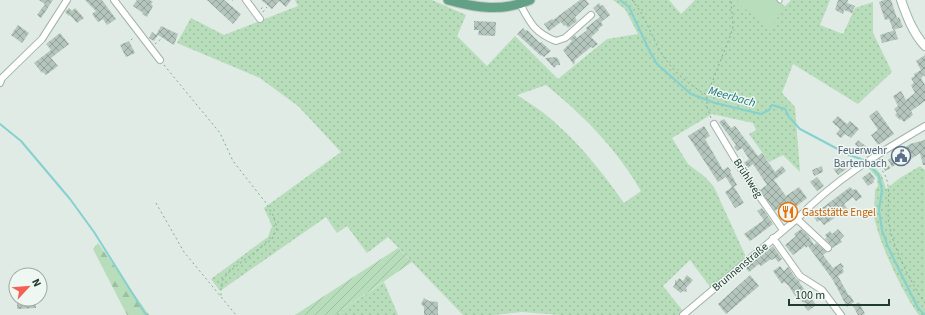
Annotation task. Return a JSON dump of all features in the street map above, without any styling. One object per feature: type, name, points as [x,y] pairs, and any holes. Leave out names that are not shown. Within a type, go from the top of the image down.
[{"type":"main road","points":[[448,0],[475,3],[499,8],[520,4],[530,0]]},
{"type":"street","points":[[0,82],[2,78],[42,39],[67,0]]},
{"type":"street","points":[[114,0],[160,60]]},
{"type":"street","points":[[246,0],[260,19]]},
{"type":"street","points":[[901,0],[908,21],[925,46]]},
{"type":"street","points":[[520,4],[530,23],[545,36],[556,41],[565,38],[591,15]]},
{"type":"street","name":"Brühlweg","points":[[714,124],[744,174],[783,230]]},
{"type":"street","name":"Brunnenstraße","points":[[683,315],[797,219],[834,184],[871,158],[925,126]]},
{"type":"street","points":[[797,219],[828,248]]},
{"type":"street","points":[[773,238],[800,276],[822,290],[841,315]]},
{"type":"path","points":[[632,0],[666,61],[682,79],[707,96]]},
{"type":"path","points":[[714,124],[707,107],[707,96],[731,34],[733,18],[731,0]]},
{"type":"path","points":[[160,60],[220,133],[233,161],[266,203],[274,217],[277,228],[272,239],[230,270],[223,279],[221,298]]},
{"type":"path","points":[[871,158],[885,175],[888,188],[889,225],[895,244],[912,281],[925,303]]},
{"type":"path","points":[[156,204],[184,252],[236,315]]},
{"type":"green space","points":[[295,0],[432,0],[466,15],[457,36],[487,66],[515,36],[558,79],[607,39],[638,34],[625,9],[613,0],[669,0],[681,14],[695,0],[777,0],[785,6],[791,0],[830,0],[820,25],[843,34],[855,8],[873,2],[873,33],[892,72],[858,104],[793,64],[782,93],[795,107],[800,172],[783,155],[769,162],[749,134],[756,130],[753,123],[712,114],[672,138],[688,164],[705,177],[714,187],[746,257],[711,288],[690,260],[663,286],[683,311],[678,315],[560,315],[522,312],[493,315],[463,315],[388,237],[367,253],[347,226],[337,233],[326,217],[220,291],[211,279],[268,237],[272,226],[264,208],[341,152],[298,106],[260,78],[177,43],[191,18],[224,35],[298,6]],"holes":[[[546,85],[586,121],[610,147],[641,191],[624,203],[599,169],[572,139],[548,116],[517,95]]]},
{"type":"green space","points":[[739,0],[775,0],[785,8],[770,28],[737,3]]},
{"type":"green space","points":[[872,163],[882,176],[886,189],[900,178],[920,166],[925,170],[925,315],[919,315],[906,295],[880,238],[874,215],[875,190],[878,186],[877,178],[867,166]]},
{"type":"green space","points":[[98,243],[149,315],[127,315],[93,249]]},
{"type":"green space","points":[[398,248],[412,262],[335,315],[295,315]]},
{"type":"green space","points":[[384,282],[398,315],[335,315]]},
{"type":"building","points":[[39,0],[53,0],[41,18],[37,15],[45,4]]},
{"type":"building","points":[[85,0],[102,0],[116,19],[107,25],[103,19],[98,22],[92,14],[96,11]]},
{"type":"building","points":[[137,0],[150,0],[153,2],[151,4],[153,6],[147,17],[133,6]]},
{"type":"building","points":[[207,0],[224,0],[241,14],[233,24]]},
{"type":"building","points":[[261,0],[291,0],[286,7],[279,1],[272,9]]},
{"type":"building","points":[[580,0],[586,0],[589,4],[575,17],[577,21],[568,28],[561,22],[549,31],[544,24],[552,19],[553,20]]},
{"type":"building","points":[[838,0],[848,0],[847,3],[855,6],[852,13],[844,10],[843,14],[835,10]]},
{"type":"building","points":[[891,0],[897,18],[899,17],[903,27],[893,30],[889,19],[885,20],[879,2]]},
{"type":"building","points":[[599,3],[601,6],[603,5],[610,15],[601,22],[603,25],[591,37],[598,44],[593,48],[591,47],[575,60],[574,65],[563,50],[572,41],[570,39],[575,35],[577,38],[587,30],[586,28],[600,17],[593,8]]},
{"type":"building","points":[[69,8],[72,11],[75,8],[84,18],[77,23],[65,12]]},
{"type":"building","points":[[474,21],[496,22],[495,36],[478,35],[479,30],[474,30]]},
{"type":"building","points":[[18,25],[29,33],[22,43],[11,35]]},
{"type":"building","points":[[161,26],[178,34],[174,45],[158,35],[154,41],[149,38],[152,32],[156,35]]},
{"type":"building","points":[[523,28],[551,51],[544,57],[542,55],[541,56],[517,34]]},
{"type":"building","points":[[895,30],[898,39],[882,43],[880,35]]},
{"type":"building","points":[[60,33],[69,44],[51,58],[58,66],[46,75],[43,72],[42,73],[34,63],[51,50],[46,44]]},
{"type":"building","points":[[129,41],[135,53],[126,57],[120,45]]},
{"type":"building","points":[[925,55],[925,77],[924,75],[921,78],[925,85],[925,101],[911,111],[913,115],[904,122],[895,115],[897,113],[894,109],[898,106],[893,96],[901,91],[906,100],[915,93],[911,85],[914,83],[911,78],[915,76],[914,74],[921,70],[916,61]]},
{"type":"building","points":[[556,57],[559,60],[560,65],[557,65],[554,68],[545,58]]},
{"type":"building","points":[[877,110],[894,134],[878,145],[871,135],[878,130],[869,116]]},
{"type":"building","points":[[838,116],[847,124],[850,121],[859,129],[851,138],[845,134],[841,138],[836,134],[840,129],[832,122]]},
{"type":"building","points":[[724,119],[731,128],[735,126],[758,156],[762,153],[775,172],[782,166],[786,171],[774,180],[786,196],[799,187],[807,198],[784,216],[779,208],[775,211],[760,190],[767,185],[753,164],[748,168],[744,163],[749,159],[742,148],[737,151],[734,147],[736,145],[719,122]]},
{"type":"building","points":[[704,126],[710,136],[705,139],[723,170],[728,167],[731,171],[730,172],[737,185],[734,187],[744,203],[735,208],[725,192],[732,187],[726,177],[718,182],[688,136]]},
{"type":"building","points":[[858,140],[868,148],[862,155],[855,149],[857,146],[855,144]]},
{"type":"building","points":[[925,140],[925,165],[923,165],[920,153],[902,165],[900,161],[892,167],[888,160],[910,144]]},
{"type":"building","points":[[880,158],[891,168],[885,171],[878,160]]},
{"type":"building","points":[[844,160],[849,167],[838,175],[833,168]]},
{"type":"building","points":[[822,166],[823,172],[814,176],[812,170]]},
{"type":"building","points":[[870,172],[875,179],[873,180],[874,182],[868,186],[862,178]]},
{"type":"building","points":[[817,177],[824,186],[817,191],[810,182]]},
{"type":"building","points":[[850,187],[853,190],[856,189],[862,197],[856,201],[853,197],[844,204],[849,211],[844,215],[842,213],[824,225],[820,220],[817,222],[813,215]]},
{"type":"building","points":[[762,208],[773,224],[750,241],[744,234],[764,220],[757,211]]},
{"type":"building","points":[[801,229],[808,235],[814,245],[816,243],[827,252],[823,255],[833,268],[841,263],[844,267],[842,268],[844,272],[838,276],[854,302],[847,307],[833,280],[808,246],[806,248],[805,246],[793,255],[785,245],[796,236],[794,234]]},
{"type":"building","points":[[838,229],[844,236],[840,240],[842,242],[832,248],[825,239],[827,238],[825,235],[830,231],[832,234]]},
{"type":"building","points":[[773,246],[782,259],[778,262],[775,258],[772,260],[771,259],[761,266],[759,264],[749,272],[746,268]]},
{"type":"building","points":[[780,266],[784,271],[788,267],[796,279],[800,281],[799,282],[816,305],[808,311],[804,306],[807,304],[797,299],[788,285],[784,282],[782,284],[773,271]]},
{"type":"building","points":[[687,275],[693,280],[686,288],[687,292],[683,291],[681,293],[673,287],[675,280],[677,281],[679,278],[683,281]]},
{"type":"building","points":[[750,275],[759,286],[726,314],[718,304]]},
{"type":"building","points":[[424,298],[429,301],[438,302],[438,315],[424,315],[424,307],[421,304]]},
{"type":"building","points":[[859,302],[865,314],[858,315],[853,306]]},
{"type":"building","points":[[17,307],[36,307],[36,308],[17,309]]},
{"type":"waterway","name":"Meerbach","points":[[620,0],[629,7],[657,64],[691,94],[715,103],[761,114],[769,110],[772,105],[785,109],[789,117],[800,129],[849,155],[861,159],[875,171],[879,176],[882,190],[879,210],[882,230],[888,247],[918,308],[925,315]]},
{"type":"waterway","points":[[0,124],[21,141],[70,199],[94,232],[146,315]]},
{"type":"place","name":"Feuerwehr Bartenbach","points":[[901,156]]},
{"type":"place","name":"Gaststätte Engel","points":[[788,212]]}]
